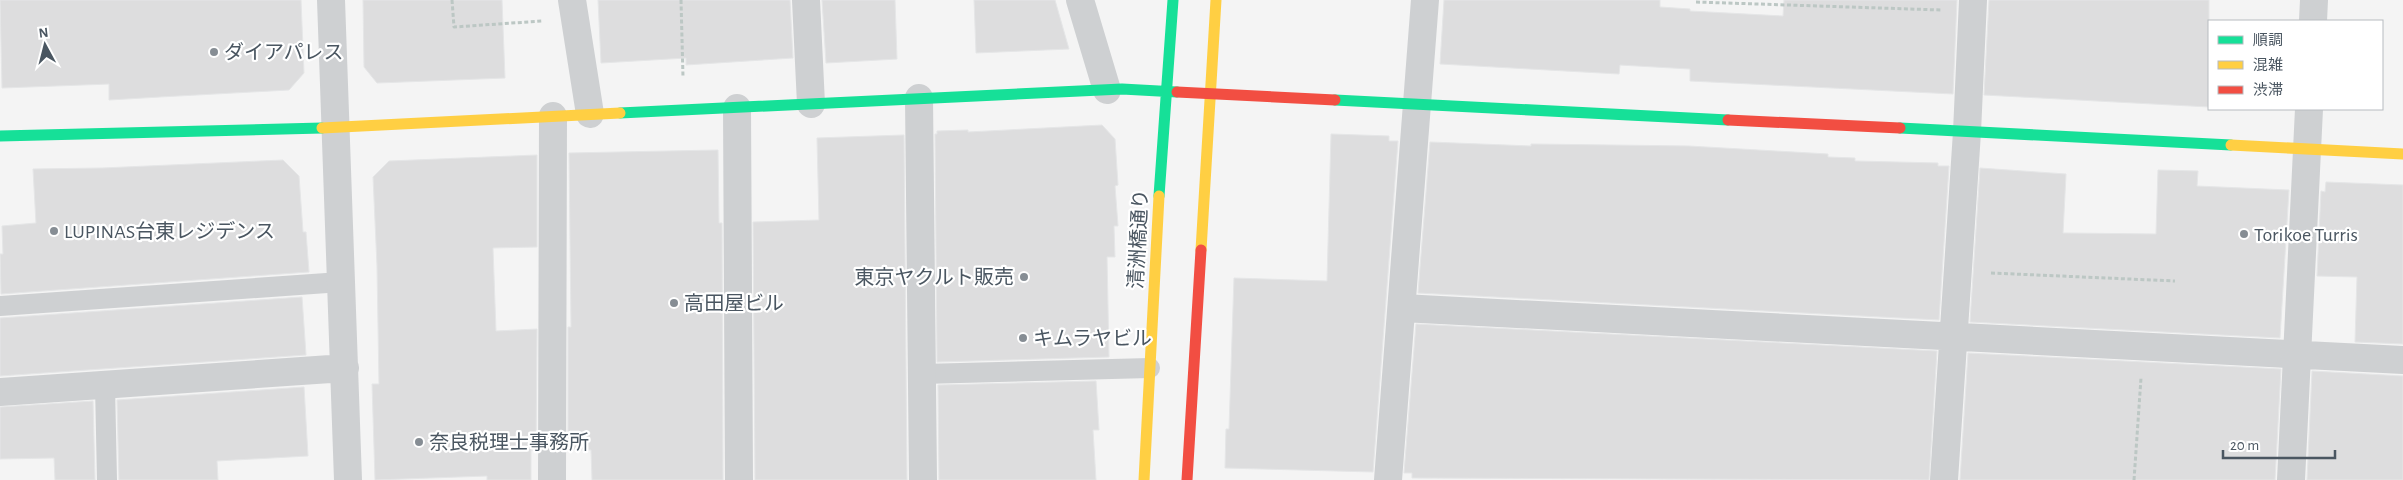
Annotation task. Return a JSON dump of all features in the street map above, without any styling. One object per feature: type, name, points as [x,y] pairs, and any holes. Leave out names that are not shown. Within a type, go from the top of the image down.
[{"type":"street","points":[[331,0],[348,480]]},
{"type":"street","points":[[806,0],[811,104]]},
{"type":"street","points":[[1080,0],[1107,90]]},
{"type":"street","name":"清洲橋通り","points":[[1144,480],[1161,162],[1168,91],[1173,0]]},
{"type":"street","points":[[1187,480],[1212,93],[1216,0]]},
{"type":"street","points":[[1388,480],[1425,0]]},
{"type":"street","points":[[2313,20],[2314,0]]},
{"type":"street","points":[[1944,480],[1967,132],[1973,6]]},
{"type":"street","points":[[574,9],[590,114]]},
{"type":"street","points":[[0,136],[336,127],[1107,90],[1212,93],[2403,154]]},
{"type":"street","points":[[919,98],[924,480]]},
{"type":"street","points":[[737,108],[739,480]]},
{"type":"street","points":[[2291,480],[2309,110]]},
{"type":"street","points":[[552,480],[553,116]]},
{"type":"street","points":[[1402,308],[2403,360]]},
{"type":"street","points":[[0,392],[344,368]]},
{"type":"lane","points":[[0,306],[341,282]]},
{"type":"lane","points":[[922,374],[1150,368]]},
{"type":"lane","points":[[105,385],[107,480]]},
{"type":"path","points":[[452,0],[454,27],[574,9]]},
{"type":"path","points":[[681,0],[683,78]]},
{"type":"path","points":[[1793,0],[1793,6]]},
{"type":"path","points":[[1696,2],[1752,2],[1793,6],[1973,6]]},
{"type":"path","points":[[1958,272],[2175,281]]},
{"type":"path","points":[[2134,480],[2143,347]]},
{"type":"building","points":[[0,0],[301,0],[304,73],[289,90],[109,100],[109,84],[2,88]]},
{"type":"building","points":[[363,0],[502,0],[505,78],[377,83],[364,67]]},
{"type":"building","points":[[598,0],[790,0],[793,58],[686,65],[686,58],[601,63]]},
{"type":"building","points":[[822,0],[895,0],[897,59],[826,63]]},
{"type":"building","points":[[974,0],[1055,0],[1069,49],[976,53]]},
{"type":"building","points":[[1444,0],[1660,0],[1660,7],[1690,9],[1690,11],[1783,16],[1784,0],[1957,0],[1953,94],[1690,81],[1690,69],[1620,65],[1619,74],[1440,64]]},
{"type":"building","points":[[1989,0],[2209,0],[2208,107],[1984,95]]},
{"type":"building","points":[[1102,125],[1115,139],[1118,185],[1115,186],[1118,226],[1114,226],[1115,257],[1107,257],[1109,357],[937,362],[935,134],[937,134],[937,131],[968,130],[968,132]]},
{"type":"building","points":[[1331,134],[1389,136],[1389,141],[1398,141],[1373,472],[1225,468],[1226,429],[1229,429],[1234,278],[1327,281]]},
{"type":"building","points":[[904,135],[907,480],[755,480],[753,222],[819,220],[817,138]]},
{"type":"building","points":[[1430,142],[1531,146],[1531,144],[1689,146],[1828,154],[1828,157],[1855,158],[1855,161],[1938,163],[1938,166],[1949,166],[1939,320],[1418,293]]},
{"type":"building","points":[[718,150],[719,223],[722,223],[723,480],[592,480],[591,450],[568,450],[568,327],[571,327],[569,153]]},
{"type":"building","points":[[537,155],[537,247],[493,248],[496,331],[537,329],[536,450],[531,450],[531,480],[487,480],[487,476],[375,480],[372,384],[379,384],[373,177],[389,161]]},
{"type":"building","points":[[283,160],[299,176],[303,232],[306,232],[309,272],[1,294],[0,254],[3,254],[2,226],[36,223],[33,169]]},
{"type":"building","points":[[1980,168],[2066,174],[2063,233],[2156,234],[2158,170],[2198,171],[2197,186],[2289,190],[2280,338],[1970,322]]},
{"type":"building","points":[[2326,182],[2403,185],[2403,344],[2355,342],[2357,277],[2317,276],[2321,191],[2325,192]]},
{"type":"building","points":[[302,297],[306,355],[0,376],[0,318]]},
{"type":"building","points":[[1416,324],[1937,351],[1929,480],[1412,478],[1412,473],[1404,473]]},
{"type":"building","points":[[1968,353],[2281,369],[2275,480],[1960,480]]},
{"type":"building","points":[[2312,371],[2403,376],[2403,480],[2307,480]]},
{"type":"building","points":[[1096,381],[1099,430],[1093,430],[1096,480],[939,480],[938,385]]},
{"type":"building","points":[[304,387],[308,456],[217,461],[218,480],[119,480],[117,400]]},
{"type":"building","points":[[93,401],[95,480],[55,480],[54,458],[0,459],[0,407]]},
{"type":"traffic: fast","points":[[1159,196],[1173,0]]},
{"type":"traffic: fast","points":[[620,113],[1122,89],[1177,92]]},
{"type":"traffic: fast","points":[[1335,100],[1728,120]]},
{"type":"traffic: fast","points":[[0,136],[322,128]]},
{"type":"traffic: fast","points":[[1900,128],[2231,145]]},
{"type":"traffic: slow","points":[[1201,250],[1216,0]]},
{"type":"traffic: slow","points":[[322,128],[620,113]]},
{"type":"traffic: slow","points":[[2231,145],[2403,154]]},
{"type":"traffic: slow","points":[[1144,480],[1159,196]]},
{"type":"traffic: jam","points":[[1177,92],[1335,100]]},
{"type":"traffic: jam","points":[[1728,120],[1900,128]]},
{"type":"traffic: jam","points":[[1187,480],[1201,250]]},
{"type":"place","name":"ダイアパレス","points":[[214,52]]},
{"type":"place","name":"LUPINAS台東レジデンス","points":[[54,231]]},
{"type":"place","name":"Torikoe Turris","points":[[2244,234]]},
{"type":"place","name":"東京ヤクルト販売","points":[[1024,277]]},
{"type":"place","name":"高田屋ビル","points":[[674,303]]},
{"type":"place","name":"キムラヤビル","points":[[1023,338]]},
{"type":"place","name":"奈良税理士事務所","points":[[419,442]]}]
